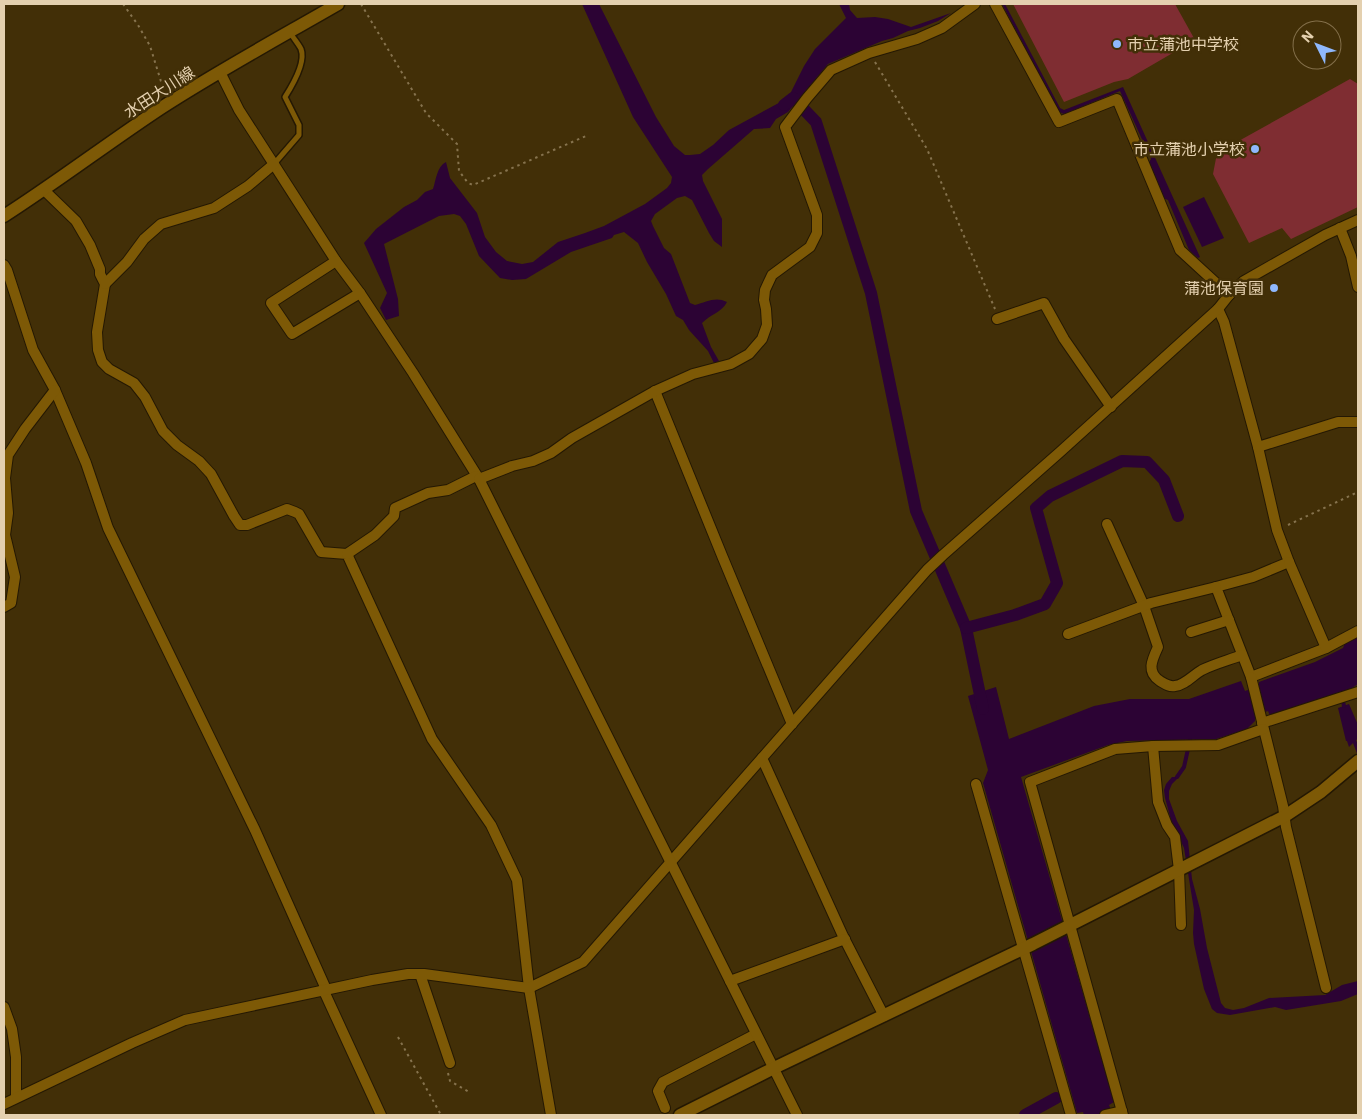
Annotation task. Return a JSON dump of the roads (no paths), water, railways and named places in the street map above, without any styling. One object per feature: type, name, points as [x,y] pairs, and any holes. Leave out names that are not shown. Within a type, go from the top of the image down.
[{"type":"street","name":"水田大川線","points":[[4,216],[162,108],[338,4]]},
{"type":"street","points":[[274,164],[248,186],[214,208],[161,224],[144,239],[127,262],[105,284],[97,332],[98,350],[102,362],[109,369],[134,383],[145,397],[163,431],[177,445],[199,461],[211,474],[240,525],[247,525],[287,509],[299,514],[321,552],[347,554],[376,535],[394,516],[395,508],[428,493],[448,490],[477,478],[552,454],[572,438],[655,391],[693,374],[731,364],[749,354],[762,339],[767,325],[764,290],[772,275],[810,247],[817,233],[817,215],[786,127],[831,70],[869,52],[917,39],[942,28],[975,4]]},
{"type":"street","points":[[995,4],[1059,122],[1116,98],[1180,250],[1229,295]]},
{"type":"street","points":[[220,72],[238,110],[336,261],[360,293],[413,373],[477,478],[797,1115]]},
{"type":"street","points":[[44,190],[76,221],[90,245],[105,284]]},
{"type":"street","points":[[4,1104],[185,1020],[324,989],[408,974],[529,988],[583,962],[927,570],[1111,407],[1218,309],[1244,281],[1325,235],[1358,220]]},
{"type":"street","points":[[1340,228],[1351,256],[1358,287]]},
{"type":"street","points":[[336,261],[271,303],[292,334],[360,293]]},
{"type":"street","points":[[4,265],[33,350],[55,390],[86,463],[108,528],[255,830],[381,1115]]},
{"type":"street","points":[[998,318],[1044,303],[1064,339],[1111,407]]},
{"type":"street","points":[[1218,309],[1224,322],[1258,447],[1277,530],[1326,648]]},
{"type":"street","points":[[4,607],[11,602],[15,577],[5,536],[8,513],[5,478],[8,455],[55,390]]},
{"type":"street","points":[[655,391],[792,724]]},
{"type":"street","points":[[1258,447],[1338,422],[1358,422]]},
{"type":"street","points":[[1107,524],[1144,606],[1158,647],[1152,660],[1152,673],[1158,680],[1166,685],[1176,686],[1202,670],[1242,655]]},
{"type":"street","points":[[347,554],[432,739],[491,825],[517,880],[529,988],[551,1115]]},
{"type":"street","points":[[1068,634],[1144,606],[1253,577],[1289,562]]},
{"type":"street","points":[[1216,587],[1251,681],[1326,988]]},
{"type":"street","points":[[1191,632],[1229,620]]},
{"type":"street","points":[[1251,681],[1326,648],[1358,631]]},
{"type":"street","points":[[1116,1114],[1065,928],[1030,782],[1115,749],[1153,746],[1218,745],[1262,723],[1358,692]]},
{"type":"street","points":[[1153,746],[1158,802],[1167,825],[1175,837],[1179,870],[1181,925]]},
{"type":"street","points":[[762,758],[844,939],[884,1016]]},
{"type":"street","points":[[680,1115],[1065,928],[1285,816],[1321,792],[1358,761]]},
{"type":"street","points":[[976,784],[1028,946],[1071,1115]]},
{"type":"street","points":[[730,981],[844,939]]},
{"type":"street","points":[[420,974],[449,1068]]},
{"type":"street","points":[[4,1006],[12,1029],[16,1056],[16,1097]]},
{"type":"street","points":[[664,1108],[658,1091],[663,1082],[756,1034]]},
{"type":"lane","points":[[274,164],[299,135],[299,125],[285,97],[297,76],[302,56],[301,49],[290,32]]},
{"type":"waterway","points":[[784,105],[793,98],[816,122],[871,293],[916,511],[966,628],[983,709]]},
{"type":"waterway","points":[[966,628],[1015,615],[1045,604],[1057,583],[1036,508],[1050,496],[1122,461],[1147,462],[1164,480],[1178,516]]},
{"type":"waterway","points":[[1341,692],[1344,706]]},
{"type":"waterway","points":[[1177,777],[1184,767],[1190,740]]},
{"type":"waterway","points":[[1025,1115],[1056,1098]]},
{"type":"place","name":"市立蒲池中学校","points":[[1117,44]]},
{"type":"place","name":"市立蒲池小学校","points":[[1255,149]]},
{"type":"place","name":"蒲池保育園","points":[[1274,288]]}]
